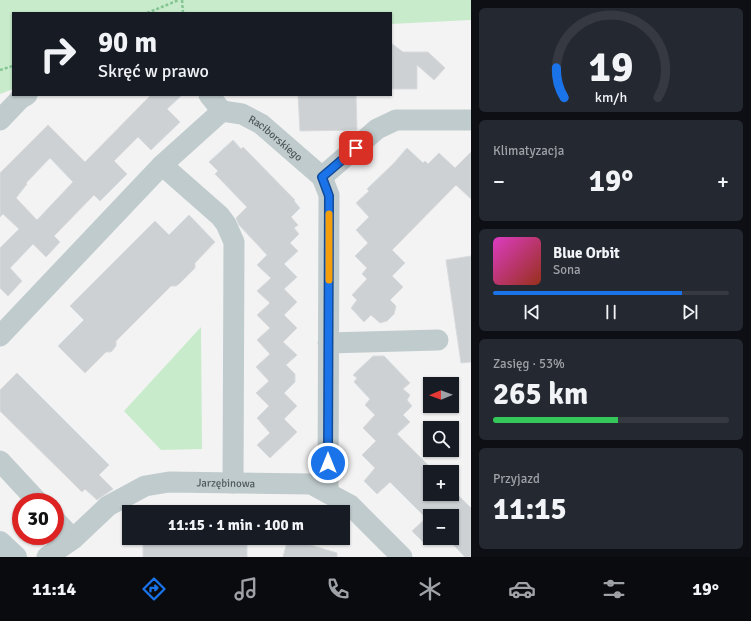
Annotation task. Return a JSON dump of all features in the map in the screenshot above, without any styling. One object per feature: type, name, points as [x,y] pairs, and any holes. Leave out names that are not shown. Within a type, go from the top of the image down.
[{"type":"street","points":[[0,120],[20,99],[25,96]]},
{"type":"street","points":[[0,336],[162,165],[222,111],[210,96]]},
{"type":"street","name":"Raciborskiego","points":[[222,111],[242,114],[261,124],[322,177],[329,196],[328,493]]},
{"type":"street","points":[[322,177],[377,129],[396,120],[471,120]]},
{"type":"street","points":[[162,165],[220,216],[226,224],[234,242],[232,483]]},
{"type":"street","points":[[328,342],[438,340]]},
{"type":"street","points":[[0,462],[29,493]]},
{"type":"street","name":"Jarzębinowa","points":[[47,557],[73,539],[108,506],[145,486],[169,482],[311,484],[350,505],[402,557]]},
{"type":"street","points":[[64,530],[73,539]]},
{"type":"street","points":[[0,542],[16,557]]},
{"type":"path","points":[[150,12],[181,0],[183,12]]},
{"type":"path","points":[[0,70],[12,66]]},
{"type":"green space","points":[[0,0],[471,0],[471,20],[392,24],[392,12],[12,12],[12,89],[0,94]]},
{"type":"green space","points":[[201,327],[202,449],[161,450],[124,411]]},
{"type":"building","points":[[392,44],[403,52],[428,52],[445,68],[434,80],[417,65],[417,89],[392,89]]},
{"type":"building","points":[[150,96],[181,96],[167,109],[180,122],[151,150],[138,137],[114,161],[127,174],[100,201],[94,195],[54,236],[60,242],[46,257],[33,244],[10,268],[22,281],[8,296],[0,288],[0,248],[19,229],[3,214],[0,217],[0,173],[48,125],[85,162]],"holes":[[[50,158],[73,182],[37,220],[16,198],[27,184],[26,183]]]},
{"type":"building","points":[[298,96],[356,96],[357,130],[300,131]]},
{"type":"building","points":[[233,140],[241,149],[243,147],[295,200],[294,201],[300,208],[291,217],[298,225],[294,228],[299,234],[290,243],[298,251],[284,264],[297,277],[284,289],[297,302],[284,315],[297,328],[283,342],[297,355],[286,365],[295,374],[295,382],[284,393],[297,406],[284,419],[297,432],[270,458],[257,445],[270,433],[257,418],[269,406],[256,393],[269,381],[256,367],[270,354],[257,340],[270,328],[257,315],[270,303],[257,291],[271,278],[257,265],[267,255],[239,225],[236,218],[247,207],[215,174],[218,171],[209,162]]},
{"type":"building","points":[[407,148],[423,163],[425,161],[428,164],[439,153],[455,168],[471,152],[471,199],[456,185],[392,250],[405,263],[392,276],[403,287],[390,300],[396,306],[394,314],[387,321],[380,323],[371,315],[364,322],[351,308],[357,300],[352,295],[367,279],[362,274],[367,268],[355,256],[368,243],[356,230],[369,217],[356,203],[369,191],[367,189]]},
{"type":"building","points":[[189,215],[215,242],[195,263],[195,268],[179,284],[176,286],[171,286],[116,341],[116,346],[111,352],[106,352],[85,373],[58,346],[84,320],[70,306],[155,221],[169,235]]},
{"type":"building","points":[[471,256],[471,362],[461,363],[446,260]]},
{"type":"building","points":[[373,356],[384,356],[410,383],[403,389],[410,395],[407,400],[412,406],[403,415],[410,422],[397,434],[428,465],[423,465],[423,501],[459,501],[459,496],[471,508],[471,557],[465,557],[454,545],[459,545],[459,509],[423,509],[423,515],[390,482],[377,494],[364,481],[375,468],[362,455],[376,441],[363,428],[375,415],[365,405],[370,399],[354,382],[357,378],[353,375]]},
{"type":"building","points":[[17,373],[109,465],[99,475],[113,489],[97,500],[85,489],[82,492],[0,411],[0,390]]},
{"type":"building","points":[[423,521],[423,542],[412,531]]},
{"type":"building","points":[[143,545],[247,545],[247,557],[143,557]]},
{"type":"building","points":[[286,545],[311,545],[337,553],[337,557],[283,557]]},
{"type":"slow traffic","points":[[329,214],[329,280]]},
{"type":"route","points":[[328,463],[329,196],[322,177],[356,148]]}]
